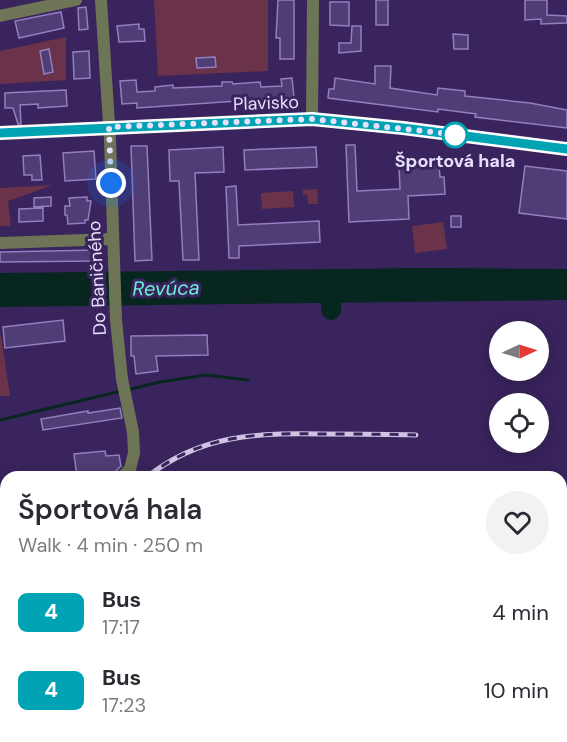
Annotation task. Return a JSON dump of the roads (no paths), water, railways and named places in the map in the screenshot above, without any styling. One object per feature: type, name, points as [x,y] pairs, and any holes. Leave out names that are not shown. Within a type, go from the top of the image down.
[{"type":"street","points":[[0,16],[76,0]]},
{"type":"street","name":"Do Baničného","points":[[101,0],[109,127],[116,309],[122,379],[133,432],[134,453],[128,471]]},
{"type":"street","points":[[312,119],[313,0]]},
{"type":"street","name":"Plavisko","points":[[0,133],[312,119],[567,149]]},
{"type":"street","points":[[0,243],[113,239]]},
{"type":"water","points":[[421,268],[567,269],[567,300],[0,307],[0,273]]},
{"type":"waterway","name":"Revúca","points":[[331,310],[332,286]]},
{"type":"waterway","name":"Revúca","points":[[127,390],[206,375],[248,380]]},
{"type":"waterway","name":"Revúca","points":[[0,420],[121,391]]},
{"type":"railway","points":[[156,471],[188,452],[230,439],[275,434],[416,435]]},
{"type":"place","name":"Športová hala","points":[[455,135]]}]
